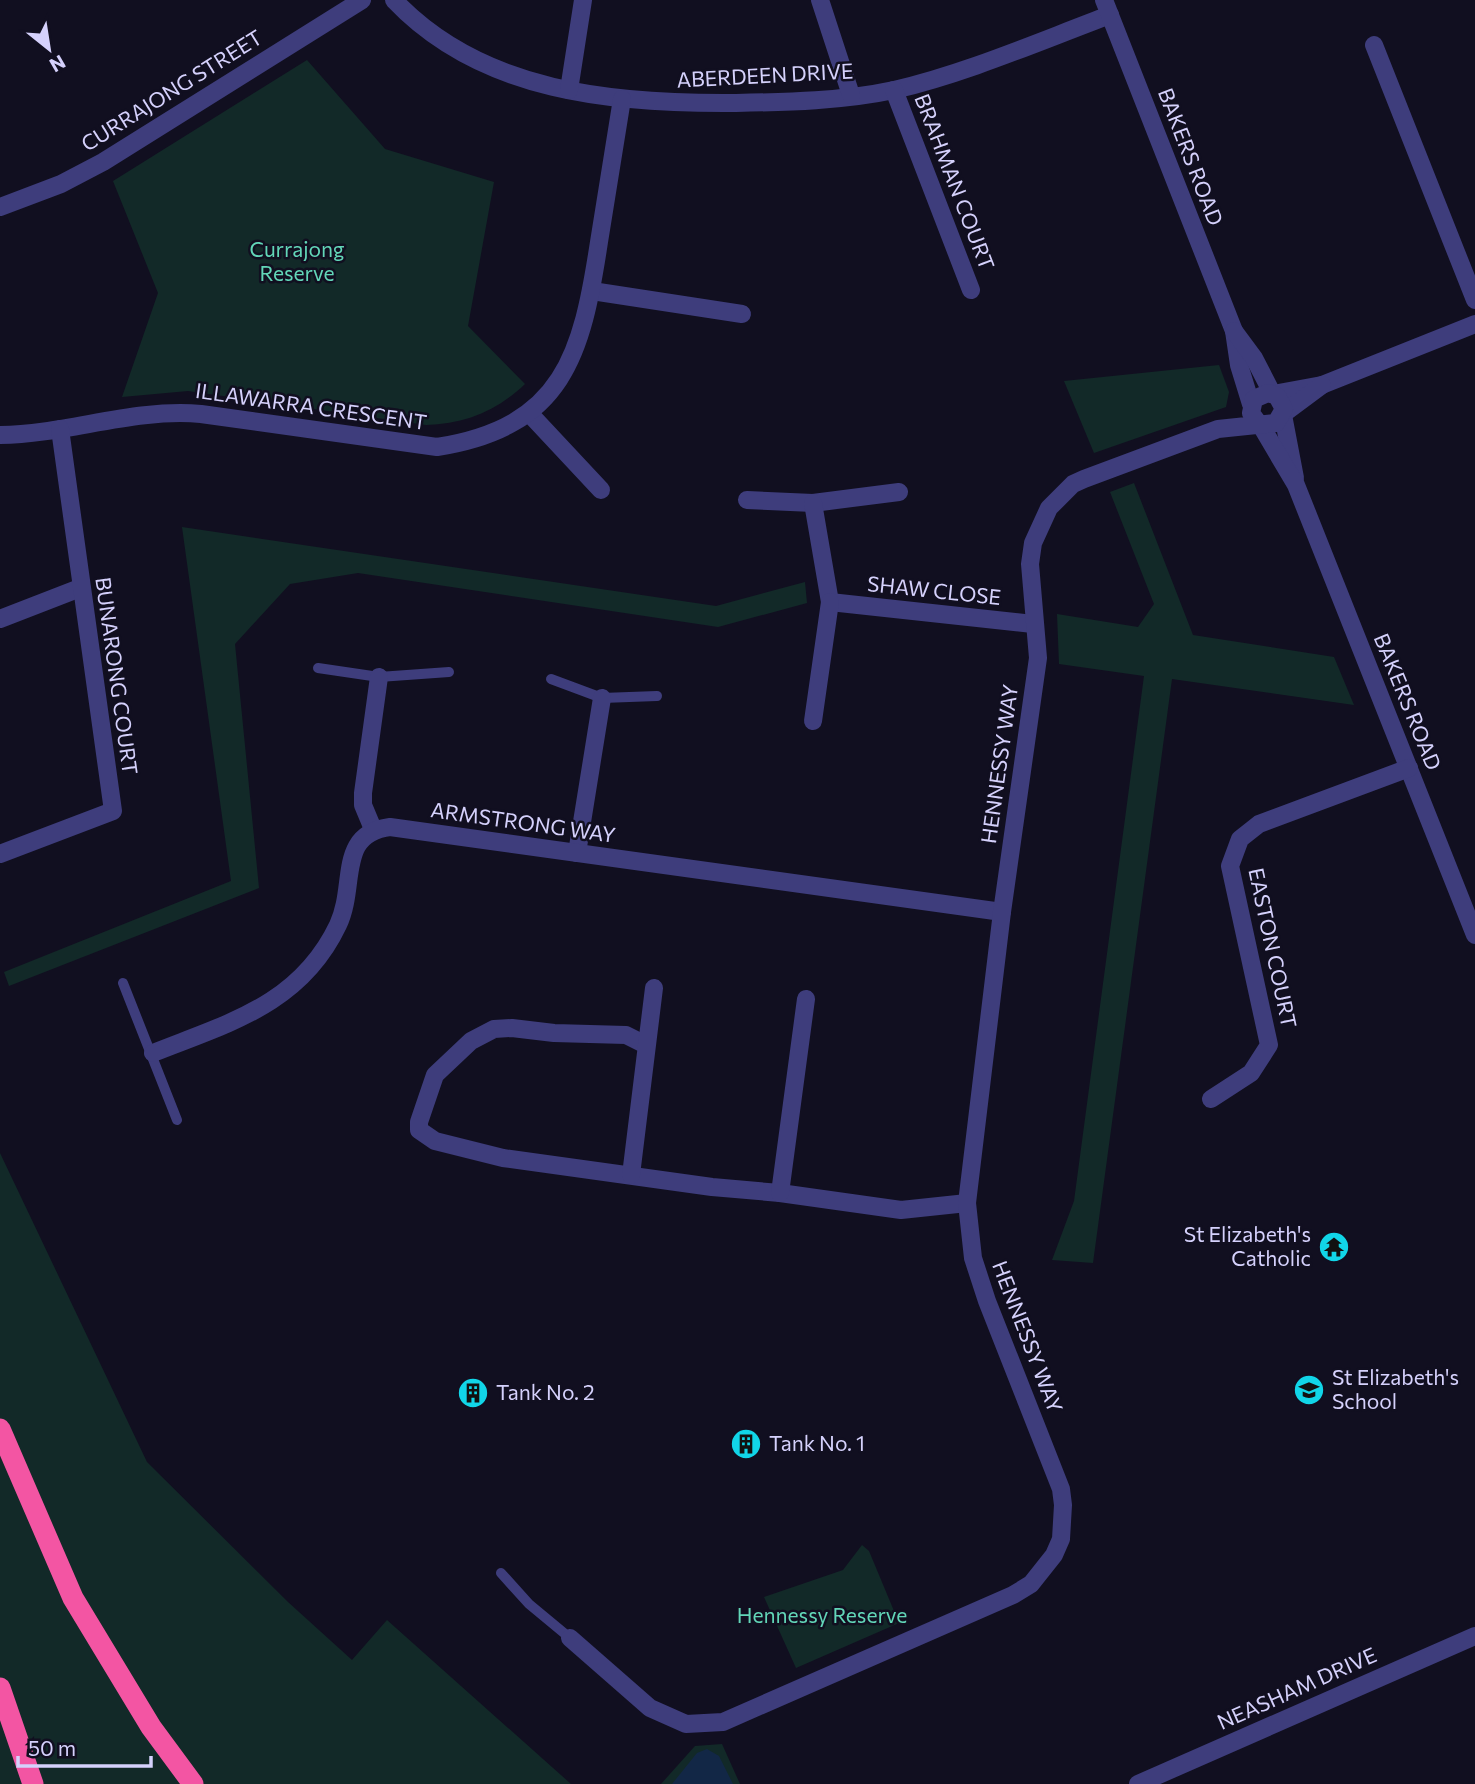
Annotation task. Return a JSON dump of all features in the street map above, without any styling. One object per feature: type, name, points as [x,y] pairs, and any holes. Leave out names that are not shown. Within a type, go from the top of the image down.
[{"type":"highway","points":[[0,1429],[73,1598],[151,1727],[193,1784]]},
{"type":"highway","points":[[0,1688],[33,1784]]},
{"type":"street","name":"CURRAJONG STREET","points":[[0,208],[61,184],[103,162],[362,0]]},
{"type":"street","name":"ABERDEEN DRIVE","points":[[394,0],[421,26],[468,55],[511,75],[569,90],[663,103],[776,103],[894,90],[990,59],[1107,7]]},
{"type":"street","points":[[569,90],[583,0]]},
{"type":"street","points":[[820,0],[850,95]]},
{"type":"street","name":"BAKERS ROAD","points":[[1107,7],[1234,331],[1239,365],[1251,404]]},
{"type":"street","points":[[1374,45],[1475,300]]},
{"type":"street","name":"BRAHMAN COURT","points":[[894,90],[971,290]]},
{"type":"street","name":"ILLAWARRA CRESCENT","points":[[0,435],[60,429],[164,412],[181,412],[437,447],[488,434],[529,413],[563,374],[585,325],[622,99]]},
{"type":"street","points":[[592,292],[742,314]]},
{"type":"street","points":[[1322,385],[1283,414],[1276,423],[1259,424],[1252,417],[1251,404],[1258,396],[1322,385],[1475,324]]},
{"type":"street","name":"BAKERS ROAD","points":[[1234,331],[1254,358],[1273,394]]},
{"type":"street","points":[[1273,394],[1283,404],[1283,414]]},
{"type":"street","name":"HENNESSY WAY","points":[[1219,429],[1251,404]]},
{"type":"street","points":[[529,413],[601,491]]},
{"type":"street","name":"BAKERS ROAD","points":[[1283,414],[1296,485]]},
{"type":"street","name":"BAKERS ROAD","points":[[1259,424],[1296,485],[1475,935]]},
{"type":"street","name":"HENNESSY WAY","points":[[570,1639],[650,1708],[686,1724],[704,1725],[723,1722],[1013,1595],[1043,1571],[1061,1539],[1061,1489],[987,1301],[974,1258],[968,1209],[1002,912],[1038,658],[1030,565],[1033,543],[1039,526],[1056,501],[1084,479],[1219,429],[1259,424]]},
{"type":"street","name":"BUNARONG COURT","points":[[0,854],[113,811],[80,589],[60,429]]},
{"type":"street","points":[[747,500],[813,503],[899,492]]},
{"type":"street","points":[[813,503],[830,602],[813,721]]},
{"type":"street","points":[[0,619],[80,589]]},
{"type":"street","name":"SHAW CLOSE","points":[[830,602],[1033,624]]},
{"type":"street","points":[[153,1053],[254,1013],[300,980],[320,956],[338,925],[348,897],[355,845],[362,835],[373,829],[363,804],[363,793],[379,677]]},
{"type":"street","points":[[577,853],[602,698]]},
{"type":"street","name":"EASTON COURT","points":[[1210,1099],[1251,1073],[1269,1045],[1230,866],[1234,849],[1248,831],[1259,824],[1409,768]]},
{"type":"street","name":"ARMSTRONG WAY","points":[[373,829],[390,827],[1002,912]]},
{"type":"street","points":[[631,1175],[654,988]]},
{"type":"street","points":[[780,1193],[806,999]]},
{"type":"street","points":[[646,1045],[626,1035],[494,1029],[471,1041],[435,1075],[419,1122],[419,1130],[435,1141],[467,1150],[631,1175],[911,1211],[924,1217],[968,1209]]},
{"type":"street","name":"NEASHAM DRIVE","points":[[1138,1784],[1475,1636]]},
{"type":"lane","points":[[318,667],[379,677],[449,672]]},
{"type":"lane","points":[[551,679],[602,698],[657,696]]},
{"type":"lane","points":[[123,983],[153,1053],[177,1120]]},
{"type":"lane","name":"HENNESSY WAY","points":[[501,1573],[530,1604],[570,1639]]},
{"type":"green space","name":"Currajong Reserve","points":[[307,60],[385,149],[494,182],[468,326],[525,384],[492,409],[467,419],[426,425],[188,391],[122,397],[158,293],[113,181]]},
{"type":"green space","points":[[1219,365],[1229,392],[1226,407],[1094,453],[1064,381]]},
{"type":"green space","points":[[1134,483],[1193,635],[1334,657],[1354,705],[1172,679],[1093,1263],[1052,1260],[1074,1201],[1144,676],[1059,664],[1057,614],[1138,627],[1154,604],[1110,492]]},
{"type":"green space","points":[[182,527],[716,606],[805,582],[807,603],[718,627],[358,573],[290,584],[235,644],[259,888],[9,986],[4,972],[231,881]]},
{"type":"green space","points":[[0,1153],[147,1462],[288,1602],[352,1660],[387,1620],[571,1784],[0,1784]]},
{"type":"green space","name":"Hennessy Reserve","points":[[862,1545],[869,1551],[899,1623],[796,1668],[764,1597],[843,1570]]},
{"type":"green space","points":[[722,1744],[740,1784],[661,1784],[695,1746]]},
{"type":"water","points":[[707,1749],[719,1756],[733,1784],[672,1784],[697,1753]]},
{"type":"place","name":"St Elizabeth's Catholic","points":[[1334,1247]]},
{"type":"place","name":"St Elizabeth's School","points":[[1309,1390]]},
{"type":"place","name":"Tank No. 2","points":[[473,1393]]},
{"type":"place","name":"Tank No. 1","points":[[746,1444]]}]
